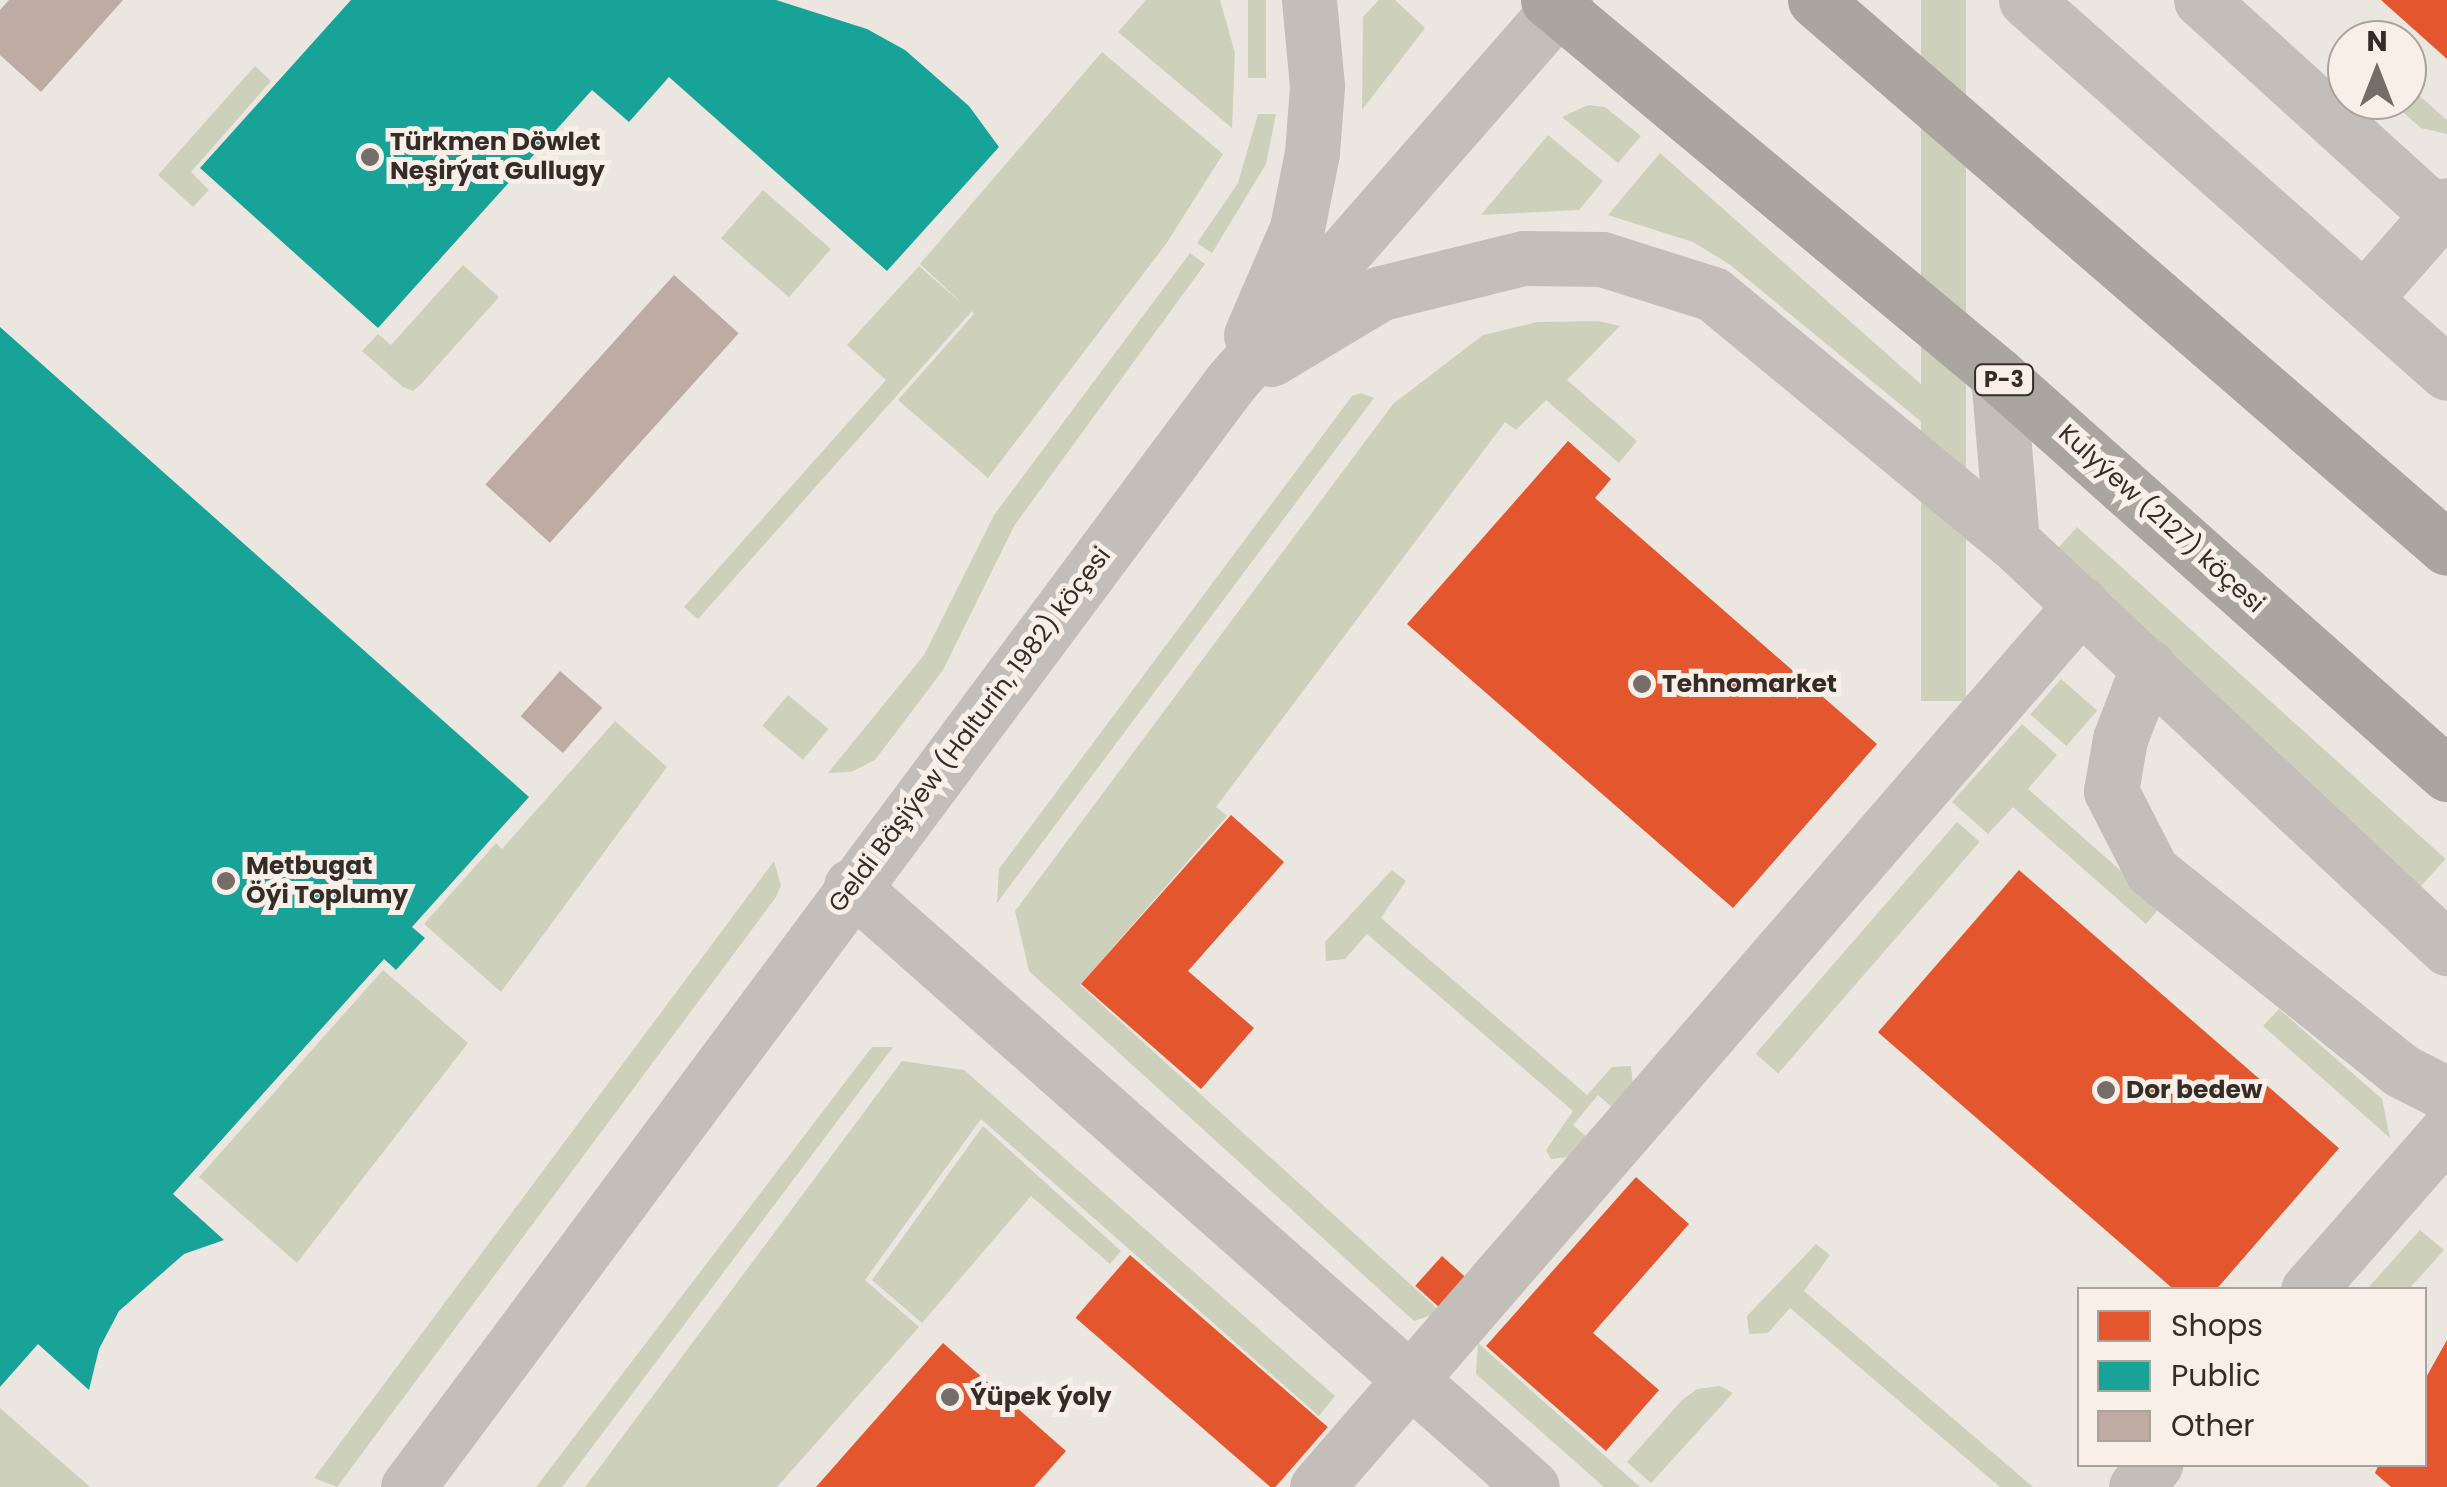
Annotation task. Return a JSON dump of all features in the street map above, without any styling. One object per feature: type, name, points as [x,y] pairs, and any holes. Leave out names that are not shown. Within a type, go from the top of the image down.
[{"type":"highway","points":[[1815,0],[2447,548]]},
{"type":"highway","name":"Kulyýew (2127) köçesi","points":[[1556,2],[1998,375],[2447,774]]},
{"type":"street","points":[[1230,384],[1296,228],[1308,172],[1317,86],[1309,0]]},
{"type":"street","points":[[2026,0],[2447,373]]},
{"type":"street","points":[[2200,0],[2442,210],[2364,299]]},
{"type":"street","name":"Geldi Bäşiýew (Halturin, 1982) köçesi","points":[[408,1487],[851,886],[1230,384],[1556,2]]},
{"type":"street","points":[[1230,384],[1381,294],[1524,258],[1602,259],[1714,294],[2012,541],[2447,948]]},
{"type":"street","points":[[1998,375],[2012,541]]},
{"type":"street","points":[[1317,1487],[2082,604]]},
{"type":"street","points":[[2148,666],[2120,739],[2111,792],[2152,871],[2400,1070],[2447,1094]]},
{"type":"street","points":[[851,886],[1532,1487]]},
{"type":"street","points":[[2311,1287],[2447,1131]]},
{"type":"street","points":[[2136,1487],[2153,1467]]},
{"type":"green space","points":[[1146,0],[1220,0],[1235,53],[1232,128],[1118,32]]},
{"type":"green space","points":[[1248,0],[1266,0],[1266,78],[1248,78]]},
{"type":"green space","points":[[1379,0],[1395,0],[1425,28],[1362,110],[1363,17]]},
{"type":"green space","points":[[1921,0],[1966,0],[1966,701],[1921,701]]},
{"type":"green space","points":[[1102,52],[1223,154],[1166,244],[988,478],[898,400],[974,314],[972,311],[698,619],[684,607],[886,380],[847,345],[919,266],[965,306],[920,264]]},
{"type":"green space","points":[[255,66],[271,81],[191,172],[209,190],[193,207],[158,175]]},
{"type":"green space","points":[[2427,102],[2447,120],[2447,134],[2421,128],[2412,120],[2427,120]]},
{"type":"green space","points":[[1588,105],[1605,107],[1641,136],[1618,163],[1562,117]]},
{"type":"green space","points":[[1258,114],[1276,114],[1266,164],[1212,253],[1197,243],[1238,183]]},
{"type":"green space","points":[[1548,135],[1603,181],[1579,210],[1481,215]]},
{"type":"green space","points":[[1660,153],[1940,401],[1940,437],[1729,264],[1693,242],[1608,215]]},
{"type":"green space","points":[[763,190],[831,249],[789,297],[721,238]]},
{"type":"green space","points":[[1190,253],[1205,264],[1014,526],[943,670],[875,760],[851,772],[828,773],[924,655],[994,515]]},
{"type":"green space","points":[[463,265],[499,297],[422,383],[413,391],[403,387],[362,351],[378,334],[391,345]]},
{"type":"green space","points":[[1598,321],[1620,326],[1567,380],[1637,441],[1619,463],[1546,400],[1516,430],[1505,422],[1216,807],[1227,816],[1080,985],[1441,1312],[1414,1321],[1029,971],[1015,911],[1393,404],[1483,335],[1537,322]]},
{"type":"green space","points":[[1361,393],[1374,398],[997,903],[999,869],[1352,396]]},
{"type":"green space","points":[[2077,527],[2446,859],[2419,889],[2050,557]]},
{"type":"green space","points":[[2061,679],[2097,710],[2066,746],[2030,714]]},
{"type":"green space","points":[[788,695],[829,729],[803,760],[762,726]]},
{"type":"green space","points":[[615,721],[667,767],[501,992],[424,924],[496,843],[502,849]]},
{"type":"green space","points":[[2022,724],[2057,755],[2028,789],[2161,906],[2146,924],[2013,807],[1988,834],[1952,802]]},
{"type":"green space","points":[[1957,822],[1980,842],[1778,1073],[1756,1054]]},
{"type":"green space","points":[[774,861],[781,886],[776,897],[337,1487],[314,1478]]},
{"type":"green space","points":[[1392,870],[1406,881],[1381,918],[1587,1095],[1612,1067],[1631,1066],[1633,1086],[1613,1108],[1598,1095],[1573,1125],[1588,1138],[1570,1157],[1551,1159],[1546,1150],[1573,1111],[1367,934],[1345,959],[1326,961],[1325,942]]},
{"type":"green space","points":[[383,970],[468,1043],[297,1263],[199,1177]]},
{"type":"green space","points":[[2279,1009],[2382,1099],[2390,1138],[2263,1026]]},
{"type":"green space","points":[[872,1047],[893,1047],[562,1487],[536,1487]]},
{"type":"green space","points":[[902,1061],[964,1070],[1335,1396],[1319,1416],[981,1119],[865,1280],[919,1327],[777,1487],[585,1487]]},
{"type":"green space","points":[[983,1126],[1121,1251],[1110,1264],[1031,1196],[922,1323],[872,1280]]},
{"type":"green space","points":[[2420,1230],[2444,1250],[2411,1287],[2369,1287]]},
{"type":"green space","points":[[1816,1244],[1830,1255],[1804,1291],[2033,1487],[2000,1487],[1790,1308],[1768,1333],[1749,1334],[1747,1316]]},
{"type":"green space","points":[[1478,1343],[1640,1487],[1604,1487],[1476,1374]]},
{"type":"green space","points":[[1720,1386],[1733,1393],[1651,1483],[1627,1462],[1682,1400],[1697,1389]]},
{"type":"green space","points":[[0,1408],[90,1487],[0,1487]]},
{"type":"building: Shops","points":[[2381,0],[2447,0],[2447,59],[2427,41],[2427,20],[2403,20]]},
{"type":"building: Shops","name":"Tehnomarket","points":[[1568,441],[1611,479],[1595,498],[1877,744],[1733,908],[1407,624]]},
{"type":"building: Shops","points":[[1231,815],[1284,862],[1188,971],[1254,1028],[1201,1089],[1081,984]]},
{"type":"building: Shops","name":"Dor bedew","points":[[2019,870],[2339,1148],[2218,1287],[2171,1287],[1878,1032]]},
{"type":"building: Shops","points":[[1636,1177],[1689,1224],[1593,1333],[1659,1390],[1606,1451],[1486,1346]]},
{"type":"building: Shops","points":[[1130,1255],[1328,1427],[1275,1487],[1270,1487],[1076,1318]]},
{"type":"building: Shops","points":[[1442,1256],[1465,1277],[1438,1306],[1415,1286]]},
{"type":"building: Shops","points":[[2447,1340],[2447,1487],[2391,1487],[2375,1473],[2378,1467],[2427,1467],[2427,1376]]},
{"type":"building: Shops","name":"Ýüpek ýoly","points":[[943,1343],[1066,1451],[1034,1487],[816,1487]]},
{"type":"building: Public","name":"Türkmen Döwlet Neşirýat Gullugy","points":[[351,0],[776,0],[867,29],[905,50],[969,106],[999,147],[887,271],[669,77],[629,122],[592,90],[378,328],[200,168]]},
{"type":"building: Public","name":"Metbugat Öýi Toplumy","points":[[0,327],[529,797],[412,927],[425,938],[396,970],[384,959],[173,1194],[224,1240],[184,1254],[119,1311],[99,1349],[89,1390],[38,1344],[0,1387]]},
{"type":"building: Other","points":[[9,0],[123,0],[41,92],[0,55],[0,10]]},
{"type":"building: Other","points":[[674,275],[739,333],[550,543],[485,485]]},
{"type":"building: Other","points":[[560,671],[602,708],[563,753],[521,716]]},
{"type":"place","name":"Türkmen Döwlet Neşirýat Gullugy","points":[[370,157]]},
{"type":"place","name":"Tehnomarket","points":[[1642,684]]},
{"type":"place","name":"Metbugat Öýi Toplumy","points":[[226,881]]},
{"type":"place","name":"Dor bedew","points":[[2106,1090]]},
{"type":"place","name":"Ýüpek ýoly","points":[[950,1397]]}]
